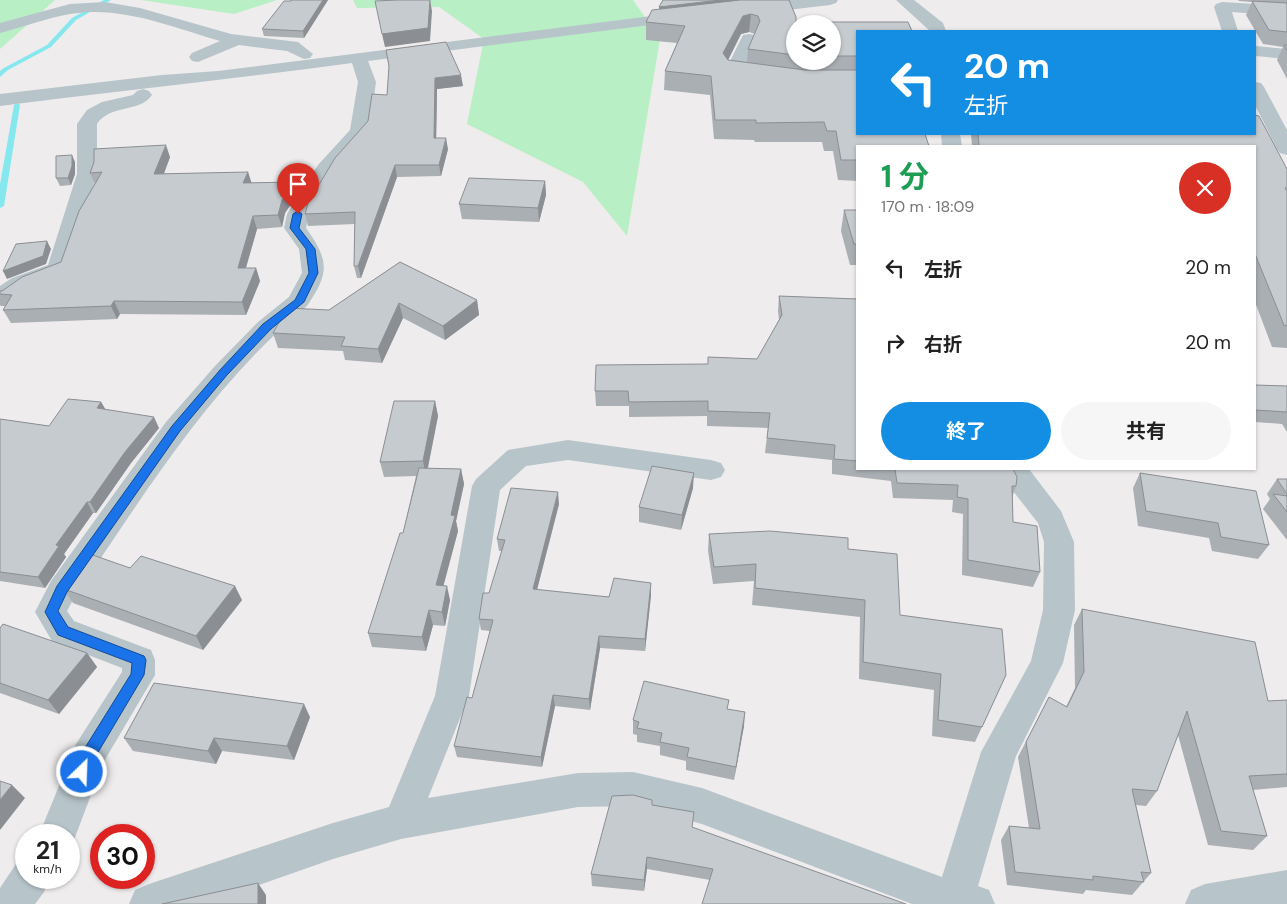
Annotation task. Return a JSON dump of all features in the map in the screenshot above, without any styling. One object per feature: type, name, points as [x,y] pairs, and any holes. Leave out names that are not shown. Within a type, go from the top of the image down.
[{"type":"street","points":[[761,0],[739,7],[804,10],[830,0]]},
{"type":"street","points":[[904,0],[937,27],[938,30]]},
{"type":"street","points":[[1230,30],[1222,7],[1287,11]]},
{"type":"street","points":[[0,28],[70,9],[105,8],[134,10],[237,40],[292,46],[304,54]]},
{"type":"street","points":[[0,90],[667,8],[696,12],[398,52],[359,59],[0,100]]},
{"type":"street","points":[[749,39],[733,73],[776,78]]},
{"type":"street","points":[[198,57],[237,40]]},
{"type":"street","points":[[1256,51],[1287,54]]},
{"type":"street","points":[[62,824],[88,756],[138,675],[139,660],[63,631],[52,612],[62,590],[176,428],[224,372],[267,327],[299,302],[313,273],[310,249],[295,228],[298,214],[328,165],[359,132],[367,82],[359,59]]},
{"type":"street","points":[[0,297],[20,283],[58,269],[87,174],[87,124],[94,114],[109,106],[139,99],[162,80]]},
{"type":"street","points":[[1256,91],[1264,120],[1287,149]]},
{"type":"street","points":[[401,821],[452,696],[486,486],[518,458],[568,450],[711,470]]},
{"type":"street","points":[[149,904],[333,841],[401,821],[578,790],[632,789],[702,806],[960,903],[999,752],[1047,663],[1059,610],[1059,542],[1051,519],[1023,484],[1016,470]]},
{"type":"street","points":[[1205,904],[1287,888]]},
{"type":"street","points":[[12,904],[22,889]]},
{"type":"green space","points":[[0,0],[55,0],[0,49]]},
{"type":"green space","points":[[141,0],[277,0],[234,14]]},
{"type":"green space","points":[[353,0],[633,0],[660,39],[627,236],[583,182],[467,124],[484,39],[439,7],[357,8]]},
{"type":"building","points":[[323,0],[303,31],[262,29],[284,1]]},
{"type":"building","points":[[430,0],[428,28],[382,34],[375,1]]},
{"type":"building","points":[[663,0],[721,0],[659,7]]},
{"type":"building","points":[[740,0],[789,0],[795,15],[786,15],[786,54],[748,49],[760,21],[758,16],[751,14],[743,16],[723,53],[728,60],[786,68],[786,70],[856,70],[856,135],[925,135],[929,145],[856,145],[856,160],[841,160],[836,131],[827,131],[824,122],[756,123],[756,120],[715,120],[711,76],[665,71],[685,26],[646,22],[652,10]]},
{"type":"building","points":[[1252,1],[1287,3],[1287,32],[1269,30]]},
{"type":"building","points":[[841,22],[908,22],[912,30],[856,30],[856,56],[841,56]]},
{"type":"building","points":[[446,42],[461,75],[435,78],[434,138],[446,138],[439,165],[395,165],[358,266],[354,266],[355,212],[305,214],[308,203],[335,158],[368,121],[372,94],[387,95],[389,66],[386,50]]},
{"type":"building","points":[[1256,115],[1259,116],[1287,169],[1287,188],[1285,188],[1287,191],[1287,326],[1284,325],[1256,256],[1256,145],[979,145],[978,135],[1256,135]]},
{"type":"building","points":[[166,145],[154,174],[248,172],[243,183],[294,182],[282,200],[278,215],[253,216],[238,268],[256,268],[242,302],[114,301],[111,306],[3,310],[12,295],[0,294],[0,291],[22,277],[61,262],[79,211],[102,172],[90,173],[94,162],[94,149]]},
{"type":"building","points":[[72,155],[72,166],[68,178],[56,178],[56,156]]},
{"type":"building","points":[[469,178],[545,181],[538,208],[459,204]]},
{"type":"building","points":[[844,210],[856,210],[856,244],[854,244]]},
{"type":"building","points":[[47,241],[43,256],[3,271],[16,244]]},
{"type":"building","points":[[400,262],[477,300],[443,326],[399,303],[378,349],[341,346],[345,337],[273,333],[287,308],[329,310]]},
{"type":"building","points":[[779,296],[856,299],[856,461],[834,459],[835,445],[767,438],[770,413],[708,411],[708,401],[629,402],[628,391],[595,391],[596,365],[708,364],[708,357],[757,359],[782,315]]},
{"type":"building","points":[[1256,385],[1287,386],[1287,412],[1256,410]]},
{"type":"building","points":[[68,399],[101,402],[97,408],[154,417],[125,452],[90,502],[87,502],[56,545],[59,546],[38,577],[0,572],[0,419],[49,426]]},
{"type":"building","points":[[394,401],[435,401],[423,461],[380,462]]},
{"type":"building","points":[[652,466],[694,473],[682,515],[639,507]]},
{"type":"building","points":[[419,468],[461,469],[451,515],[455,516],[436,585],[447,586],[442,612],[429,610],[422,637],[368,633],[400,533],[403,533]]},
{"type":"building","points":[[895,470],[1014,470],[1017,477],[1016,486],[1012,486],[1013,522],[1037,526],[1040,572],[968,560],[968,499],[957,497],[958,485],[897,483]]},
{"type":"building","points":[[1140,473],[1256,491],[1269,545],[1221,537],[1218,523],[1146,511]]},
{"type":"building","points":[[1277,479],[1287,479],[1287,494]]},
{"type":"building","points":[[511,488],[558,492],[533,589],[609,597],[614,578],[651,583],[645,639],[599,636],[589,699],[553,695],[541,757],[454,746],[467,697],[472,698],[493,620],[479,619],[483,593],[489,593],[505,540],[497,539]]},
{"type":"building","points":[[1273,494],[1287,496],[1287,512]]},
{"type":"building","points":[[770,531],[848,538],[848,549],[897,554],[900,615],[1002,629],[1006,675],[982,727],[938,720],[941,674],[863,662],[865,600],[755,588],[756,564],[714,567],[709,534]]},
{"type":"building","points":[[87,553],[130,568],[141,556],[235,586],[196,636],[64,589]]},
{"type":"building","points":[[1082,609],[1255,642],[1268,701],[1287,700],[1287,774],[1249,776],[1267,836],[1221,831],[1187,711],[1157,791],[1132,789],[1151,873],[1141,872],[1144,882],[1093,876],[1093,880],[1015,872],[1009,826],[1040,829],[1026,742],[1049,697],[1067,707],[1084,672]]},
{"type":"building","points":[[3,624],[87,653],[48,700],[0,683],[0,628]]},
{"type":"building","points":[[644,681],[729,700],[727,709],[745,712],[736,767],[687,757],[689,748],[660,742],[662,733],[637,728],[639,722],[633,720]]},
{"type":"building","points":[[154,683],[304,704],[287,746],[214,738],[208,751],[124,738]]},
{"type":"building","points":[[0,781],[12,785],[0,800]]},
{"type":"building","points":[[633,795],[652,800],[652,805],[694,812],[692,827],[906,904],[702,904],[713,869],[647,857],[644,880],[591,874],[612,796]]},
{"type":"building","points":[[258,883],[258,904],[162,904]]},
{"type":"waterway","points":[[0,75],[6,69],[49,46],[74,19],[108,0]]},
{"type":"waterway","points":[[0,206],[17,105]]},
{"type":"route","points":[[82,772],[88,756],[138,675],[139,660],[63,631],[52,612],[62,590],[176,428],[224,372],[267,327],[299,302],[313,273],[310,249],[295,228],[298,214]]}]
